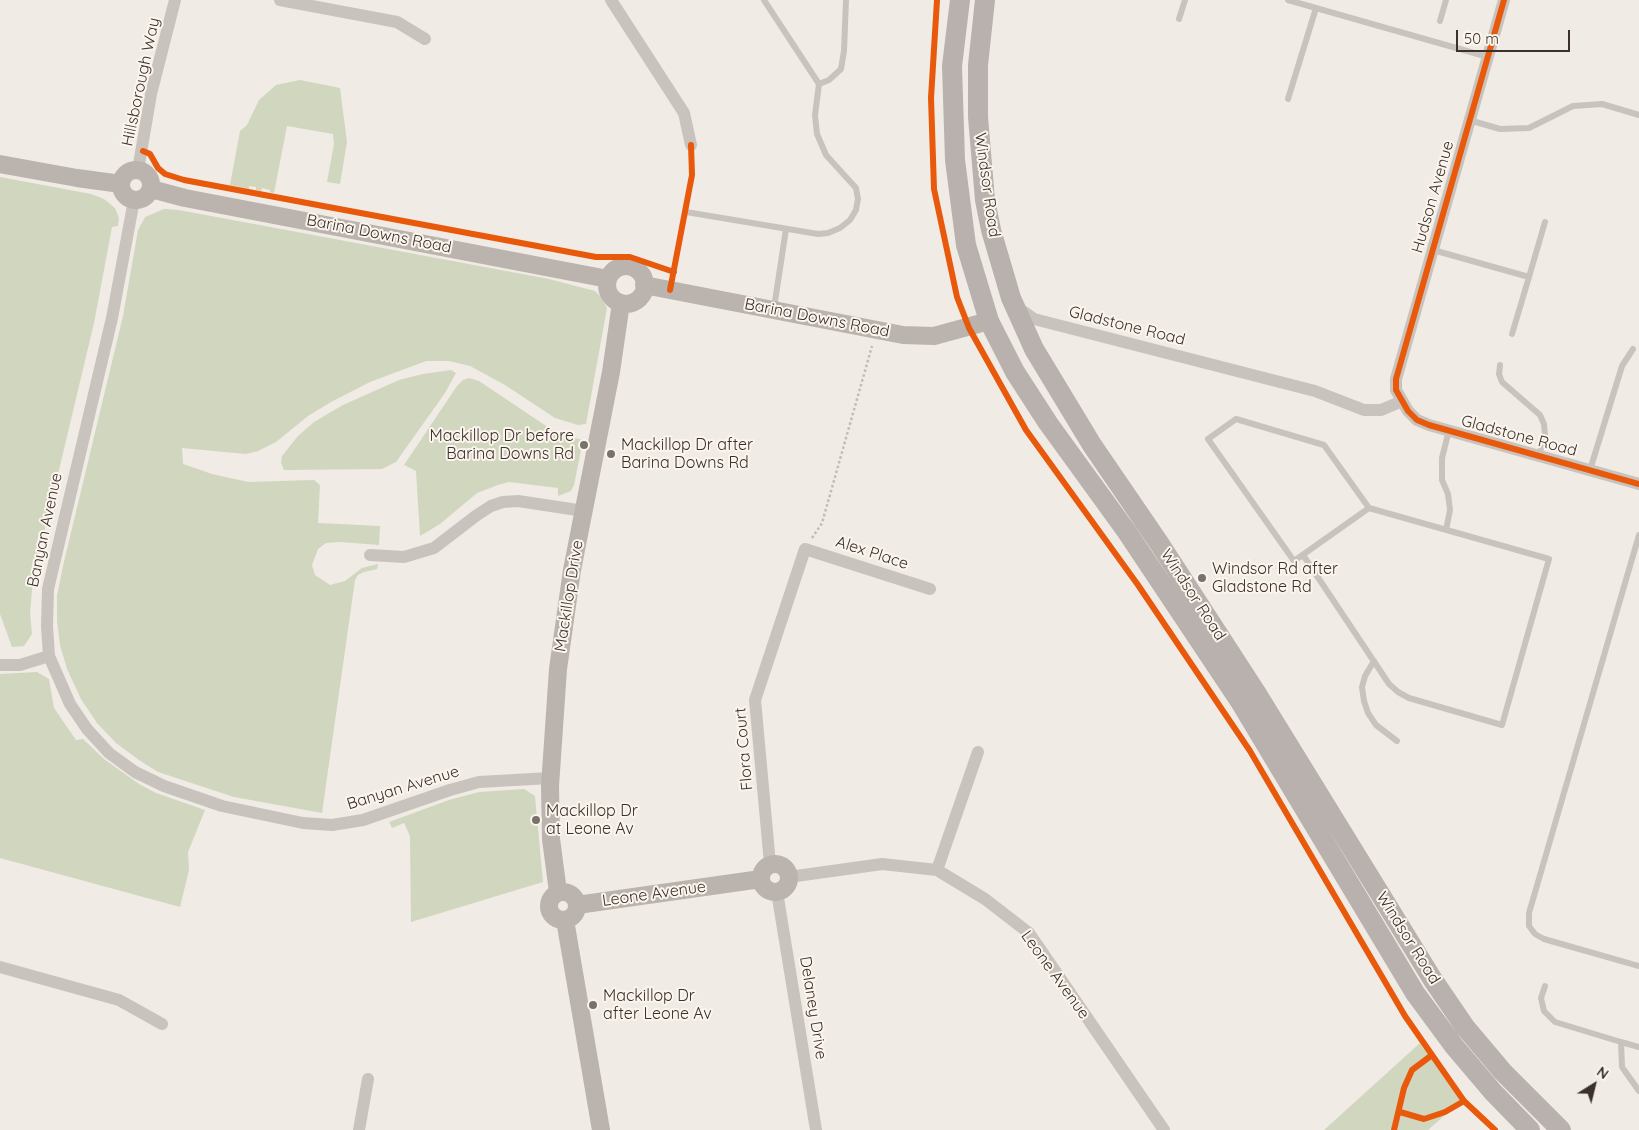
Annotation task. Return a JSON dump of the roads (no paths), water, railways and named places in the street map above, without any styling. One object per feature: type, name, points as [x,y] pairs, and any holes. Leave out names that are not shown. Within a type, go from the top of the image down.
[{"type":"main road","name":"Windsor Road","points":[[960,0],[952,66],[955,160],[966,245],[989,321],[1015,372],[1048,423],[1127,532],[1241,703],[1416,993],[1454,1046],[1493,1092],[1530,1130]]},
{"type":"main road","name":"Windsor Road","points":[[985,0],[978,65],[980,158],[991,230],[1011,298],[1034,349],[1061,396],[1257,694],[1433,980],[1466,1026],[1503,1072],[1561,1130]]},
{"type":"main road","points":[[0,164],[121,184]]},
{"type":"main road","points":[[138,170],[148,176],[151,189],[144,198],[134,200],[126,196],[121,184],[125,175],[138,170]]},
{"type":"main road","name":"Barina Downs Road","points":[[151,189],[185,198],[608,279]]},
{"type":"main road","points":[[989,321],[997,308],[991,230]]},
{"type":"main road","points":[[629,266],[639,272],[644,285],[636,300],[622,303],[610,295],[608,279],[613,270],[629,266]]},
{"type":"main road","name":"Barina Downs Road","points":[[644,285],[903,335],[934,336],[989,321]]},
{"type":"main road","name":"Mackillop Drive","points":[[558,892],[551,839],[550,778],[558,669],[572,570],[622,303]]},
{"type":"main road","points":[[779,864],[786,868],[789,882],[784,890],[770,892],[764,887],[766,872],[779,864]]},
{"type":"main road","name":"Leone Avenue","points":[[577,905],[766,872]]},
{"type":"main road","points":[[558,892],[571,894],[577,905],[575,913],[565,920],[555,918],[549,908],[551,898],[558,892]]},
{"type":"main road","points":[[565,920],[601,1130]]},
{"type":"street","name":"Hillsborough Way","points":[[138,170],[151,94],[175,0]]},
{"type":"street","points":[[280,0],[397,22],[425,39]]},
{"type":"street","points":[[611,0],[684,113],[691,145]]},
{"type":"street","name":"Hudson Avenue","points":[[1400,402],[1396,390],[1396,379],[1504,0]]},
{"type":"street","name":"Banyan Avenue","points":[[134,200],[112,318],[52,568],[47,608],[49,656],[70,704],[87,729],[109,753],[135,772],[164,786],[222,806],[303,823],[332,825],[363,820],[479,782],[550,778]]},
{"type":"street","name":"Gladstone Road","points":[[1011,298],[1017,307],[1034,319],[1315,391],[1364,410],[1381,410],[1400,402],[1417,420],[1639,484]]},
{"type":"street","points":[[370,555],[404,556],[434,548],[477,515],[491,506],[503,502],[518,501],[584,511]]},
{"type":"street","name":"Alex Place","points":[[805,549],[930,589]]},
{"type":"street","name":"Flora Court","points":[[766,872],[755,700],[805,549]]},
{"type":"street","points":[[0,665],[20,665],[49,656]]},
{"type":"street","points":[[937,870],[978,752]]},
{"type":"street","name":"Leone Avenue","points":[[789,877],[882,864],[937,870],[985,899],[1029,933],[1164,1130]]},
{"type":"street","name":"Delaney Drive","points":[[777,892],[816,1130]]},
{"type":"street","points":[[0,967],[119,1000],[162,1024]]},
{"type":"street","points":[[359,1130],[368,1079]]},
{"type":"lane","points":[[686,212],[786,229],[828,233],[845,224],[856,210],[858,199],[856,188],[826,155],[817,134],[815,115],[819,84],[764,0]]},
{"type":"lane","points":[[819,84],[829,80],[841,69],[844,51],[846,0]]},
{"type":"lane","points":[[1179,19],[1185,0]]},
{"type":"lane","points":[[1288,0],[1488,57]]},
{"type":"lane","points":[[1440,21],[1446,0]]},
{"type":"lane","points":[[1288,99],[1316,8]]},
{"type":"lane","points":[[1470,120],[1500,130],[1529,128],[1573,106],[1602,104],[1639,115]]},
{"type":"lane","points":[[1512,334],[1545,222]]},
{"type":"lane","points":[[774,309],[786,229]]},
{"type":"lane","points":[[1433,250],[1529,277]]},
{"type":"lane","points":[[1590,470],[1622,366],[1633,348]]},
{"type":"lane","points":[[1500,365],[1499,374],[1502,382],[1540,415],[1544,424],[1545,435],[1539,455]]},
{"type":"lane","points":[[1303,555],[1389,684],[1409,698],[1502,725],[1549,559],[1369,508],[1324,445],[1236,419],[1208,439],[1294,561],[1369,508]]},
{"type":"lane","points":[[1446,530],[1450,510],[1448,494],[1442,480],[1442,458],[1449,430]]},
{"type":"lane","points":[[1639,535],[1529,913],[1529,926],[1535,934],[1544,939],[1639,966]]},
{"type":"lane","points":[[1374,661],[1365,676],[1362,687],[1364,701],[1368,713],[1376,725],[1397,741]]},
{"type":"lane","points":[[1544,986],[1541,998],[1544,1011],[1556,1022],[1639,1047]]},
{"type":"lane","points":[[1621,1042],[1622,1067],[1639,1091]]},
{"type":"place","name":"Mackillop Dr before Barina Downs Rd","points":[[584,445]]},
{"type":"place","name":"Mackillop Dr after Barina Downs Rd","points":[[611,454]]},
{"type":"place","name":"Windsor Rd after Gladstone Rd","points":[[1202,578]]},
{"type":"place","name":"Mackillop Dr at Leone Av","points":[[536,820]]},
{"type":"place","name":"Mackillop Dr after Leone Av","points":[[593,1005]]}]
